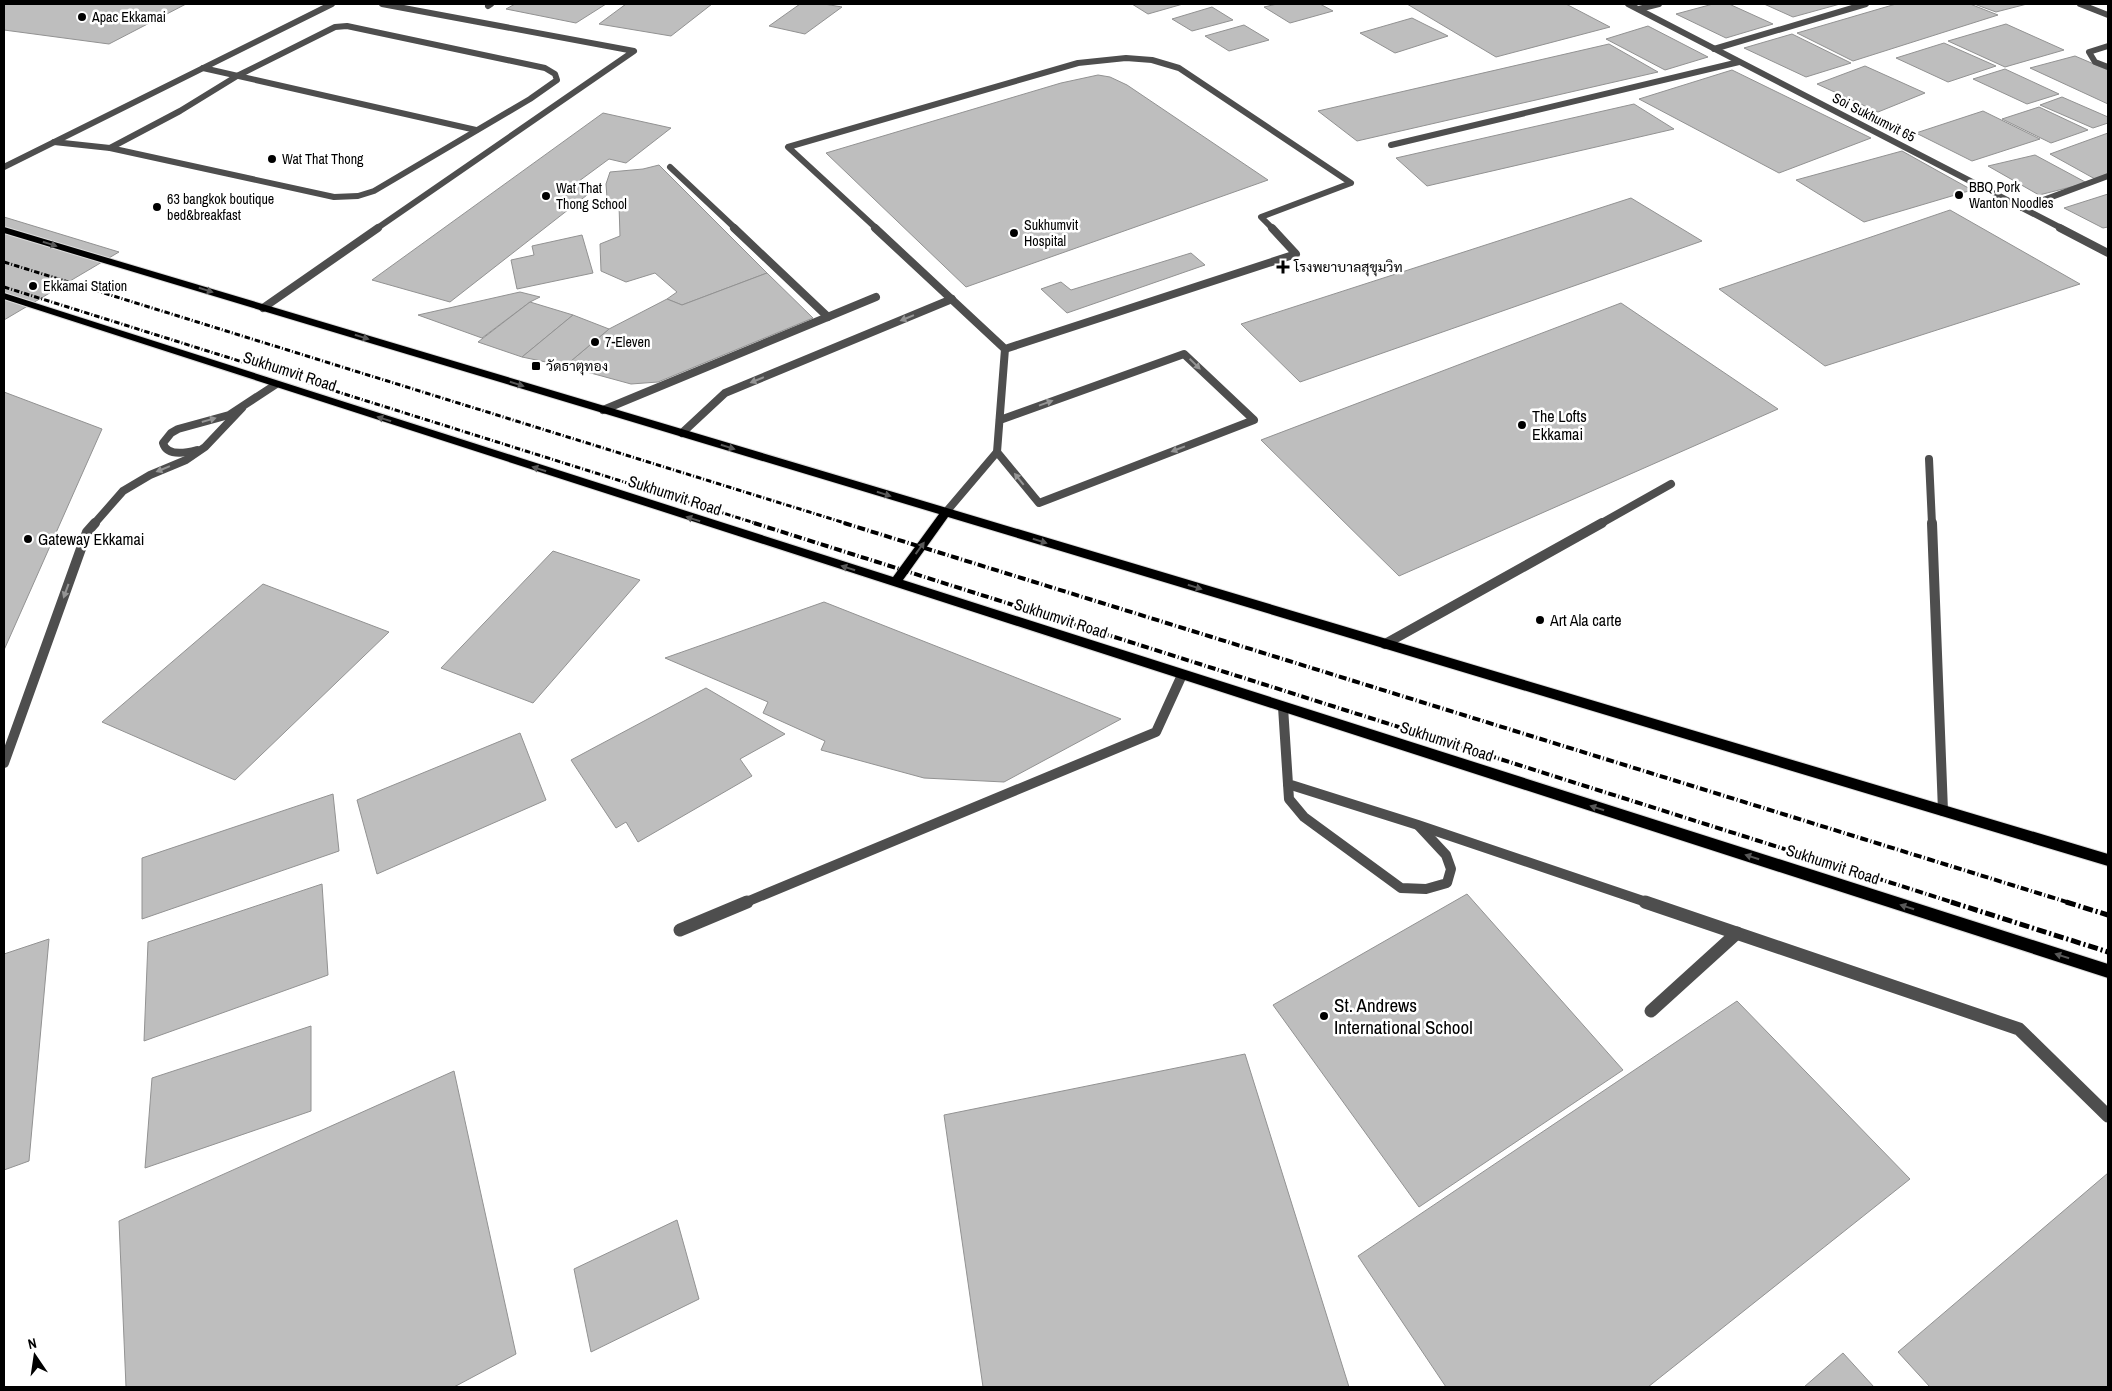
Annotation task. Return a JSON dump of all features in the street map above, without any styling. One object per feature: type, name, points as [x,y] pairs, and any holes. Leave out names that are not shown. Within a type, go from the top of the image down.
[{"type":"main road","points":[[4,230],[2108,860]]},
{"type":"main road","name":"Sukhumvit Road","points":[[4,296],[2108,971]]},
{"type":"main road","points":[[895,583],[946,512]]},
{"type":"street","points":[[4,167],[332,4]]},
{"type":"street","points":[[263,308],[634,51],[382,4]]},
{"type":"street","name":"Soi Sukhumvit 65","points":[[1628,4],[2108,253]]},
{"type":"street","points":[[1639,9],[1659,4]]},
{"type":"street","points":[[1714,49],[1866,4]]},
{"type":"street","points":[[2080,4],[2108,16]]},
{"type":"street","points":[[54,142],[110,148],[334,197],[358,196],[374,191],[416,169],[476,130],[530,99],[557,80],[555,74],[544,68],[347,26],[325,31],[237,76],[110,148]]},
{"type":"street","points":[[2108,46],[2088,52],[2095,62],[2108,67]]},
{"type":"street","points":[[1126,58],[1152,60],[1179,68],[1351,183],[1261,217],[1296,254],[1005,349],[788,147],[1078,63],[1126,58]]},
{"type":"street","points":[[1392,145],[1739,62]]},
{"type":"street","points":[[203,68],[476,130]]},
{"type":"street","points":[[670,167],[828,317]]},
{"type":"street","points":[[2022,208],[2108,176]]},
{"type":"street","points":[[2097,247],[2108,243]]},
{"type":"street","points":[[604,410],[876,297]]},
{"type":"street","points":[[682,433],[725,393],[952,299]]},
{"type":"street","points":[[946,512],[997,452],[1005,349]]},
{"type":"street","points":[[997,452],[1039,503],[1254,420],[1184,354],[1000,420]]},
{"type":"street","points":[[205,447],[176,453],[167,450],[163,443],[171,433],[178,429],[229,415],[275,384]]},
{"type":"street","points":[[4,763],[87,532],[123,491],[150,475],[186,460],[205,447],[242,408]]},
{"type":"street","points":[[1929,459],[1943,811]]},
{"type":"street","points":[[1385,644],[1671,484]]},
{"type":"street","points":[[680,930],[1156,732],[1182,675]]},
{"type":"street","points":[[1283,707],[1289,800],[1304,816],[1401,888],[1426,890],[1447,883],[1451,869],[1446,855],[1418,825]]},
{"type":"street","points":[[1288,784],[1418,825],[2019,1029],[2108,1116]]},
{"type":"street","points":[[1651,1012],[1738,933]]},
{"type":"building","name":"Apac Ekkamai","points":[[4,4],[186,4],[109,44],[4,30]]},
{"type":"building","points":[[515,4],[606,4],[576,23],[506,9]]},
{"type":"building","points":[[626,4],[712,4],[671,36],[599,24]]},
{"type":"building","points":[[800,4],[824,4],[842,7],[805,34],[769,26]]},
{"type":"building","points":[[1132,4],[1183,4],[1148,14]]},
{"type":"building","points":[[1277,4],[1320,4],[1333,11],[1290,23],[1264,7]]},
{"type":"building","points":[[1407,4],[1566,4],[1610,27],[1496,57]]},
{"type":"building","points":[[1713,4],[1729,4],[1773,24],[1726,38],[1676,14]]},
{"type":"building","points":[[1764,4],[1840,4],[1793,17]]},
{"type":"building","points":[[1896,4],[1970,4],[1998,15],[1853,61],[1797,33]]},
{"type":"building","points":[[1974,4],[2027,4],[1996,12]]},
{"type":"building","points":[[1212,7],[1233,20],[1192,31],[1172,19]]},
{"type":"building","points":[[1412,18],[1448,36],[1395,53],[1360,33]]},
{"type":"building","points":[[2006,24],[2064,50],[2005,67],[1948,41]]},
{"type":"building","points":[[1244,25],[1269,40],[1229,51],[1205,36]]},
{"type":"building","points":[[1648,26],[1708,57],[1665,70],[1606,39]]},
{"type":"building","points":[[1792,34],[1851,63],[1806,77],[1744,48]]},
{"type":"building","points":[[1944,43],[1996,66],[1948,82],[1896,58]]},
{"type":"building","points":[[1609,44],[1658,72],[1357,141],[1318,111]]},
{"type":"building","points":[[2075,56],[2108,70],[2108,104],[2030,68]]},
{"type":"building","points":[[1865,66],[1925,93],[1878,112],[1817,84]]},
{"type":"building","points":[[2005,69],[2059,94],[2027,104],[1973,79]]},
{"type":"building","points":[[1732,70],[1871,138],[1779,173],[1639,99]]},
{"type":"building","name":"Sukhumvit Hospital","points":[[1098,75],[1110,77],[1127,85],[1268,180],[966,287],[826,153],[1061,83]]},
{"type":"building","points":[[2062,97],[2108,117],[2108,123],[2093,128],[2040,105]]},
{"type":"building","points":[[1634,104],[1674,129],[1427,186],[1396,158]]},
{"type":"building","points":[[2039,107],[2088,130],[2051,143],[2002,119]]},
{"type":"building","points":[[1983,111],[2040,139],[1972,161],[1916,133]]},
{"type":"building","points":[[603,113],[671,128],[626,163],[609,159],[575,184],[596,188],[450,302],[372,280]]},
{"type":"building","points":[[2108,133],[2108,174],[2095,179],[2050,154]]},
{"type":"building","points":[[1902,151],[1972,190],[1864,222],[1796,180]]},
{"type":"building","points":[[2035,155],[2087,183],[2039,195],[1988,166]]},
{"type":"building","points":[[659,165],[767,273],[682,305],[667,299],[677,292],[655,273],[626,282],[601,271],[600,244],[620,236],[619,205],[607,198],[606,184],[610,172],[643,169]]},
{"type":"building","points":[[2108,194],[2108,227],[2103,228],[2064,208]]},
{"type":"building","points":[[1631,198],[1702,241],[1300,382],[1241,324]]},
{"type":"building","points":[[1950,210],[2080,284],[1825,366],[1719,289]]},
{"type":"building","name":"Ekkamai Station","points":[[4,217],[119,252],[4,320]]},
{"type":"building","points":[[582,235],[593,273],[517,289],[511,260],[534,255],[532,246]]},
{"type":"building","points":[[1191,253],[1205,265],[1067,313],[1041,289],[1061,282],[1071,290]]},
{"type":"building","points":[[767,273],[813,318],[658,382],[631,384],[565,366],[609,329],[667,299],[682,305]]},
{"type":"building","points":[[520,292],[540,297],[530,302],[482,338],[418,315]]},
{"type":"building","points":[[530,302],[573,315],[522,357],[478,342]]},
{"type":"building","name":"The Lofts Ekkamai","points":[[1621,303],[1778,409],[1399,576],[1261,440]]},
{"type":"building","points":[[573,315],[609,329],[565,366],[522,357]]},
{"type":"building","name":"Gateway Ekkamai","points":[[4,392],[102,429],[4,650]]},
{"type":"building","points":[[553,551],[640,580],[533,703],[441,668]]},
{"type":"building","points":[[263,584],[389,632],[235,780],[102,722]]},
{"type":"building","points":[[824,602],[1121,719],[1004,782],[924,778],[821,750],[825,741],[763,713],[768,702],[665,658]]},
{"type":"building","points":[[706,688],[785,734],[740,759],[752,776],[638,842],[626,822],[616,828],[571,760]]},
{"type":"building","points":[[520,733],[546,800],[377,874],[357,800]]},
{"type":"building","points":[[333,794],[339,851],[142,919],[142,858]]},
{"type":"building","points":[[322,884],[328,975],[144,1041],[148,942]]},
{"type":"building","points":[[1467,894],[1623,1070],[1419,1207],[1273,1005]]},
{"type":"building","points":[[49,939],[29,1161],[4,1170],[4,954]]},
{"type":"building","points":[[1737,1001],[1910,1179],[1648,1387],[1446,1387],[1358,1256]]},
{"type":"building","points":[[311,1026],[311,1111],[145,1168],[152,1078]]},
{"type":"building","points":[[1245,1054],[1349,1387],[983,1387],[944,1115]]},
{"type":"building","points":[[454,1071],[516,1354],[454,1387],[126,1387],[119,1221]]},
{"type":"building","points":[[2108,1173],[2108,1387],[1930,1387],[1898,1352]]},
{"type":"building","points":[[677,1220],[699,1299],[591,1352],[574,1269]]},
{"type":"building","points":[[1843,1353],[1874,1387],[1804,1387]]},
{"type":"railway","points":[[4,262],[848,524]]},
{"type":"railway","points":[[4,287],[758,524]]},
{"type":"railway","points":[[754,523],[1955,903]]},
{"type":"railway","points":[[844,523],[2070,903]]},
{"type":"railway","points":[[1951,902],[2108,952]]},
{"type":"railway","points":[[2066,902],[2108,915]]},
{"type":"place","name":"Apac Ekkamai","points":[[82,17]]},
{"type":"place","name":"Wat That Thong","points":[[272,159]]},
{"type":"place","name":"BBQ Pork Wanton Noodles","points":[[1959,195]]},
{"type":"place","name":"Wat That Thong School","points":[[546,196]]},
{"type":"place","name":"63 bangkok boutique bed&breakfast","points":[[157,207]]},
{"type":"place","name":"Sukhumvit Hospital","points":[[1014,233]]},
{"type":"place","name":"โรงพยาบาลสุขุมวิท","points":[[1283,267]]},
{"type":"place","name":"Ekkamai Station","points":[[33,286]]},
{"type":"place","name":"7-Eleven","points":[[595,342]]},
{"type":"place","name":"วัดธาตุทอง","points":[[536,366]]},
{"type":"place","name":"The Lofts Ekkamai","points":[[1522,425]]},
{"type":"place","name":"Gateway Ekkamai","points":[[28,539]]},
{"type":"place","name":"Art Ala carte","points":[[1540,620]]},
{"type":"place","name":"St. Andrews International School","points":[[1324,1016]]}]
